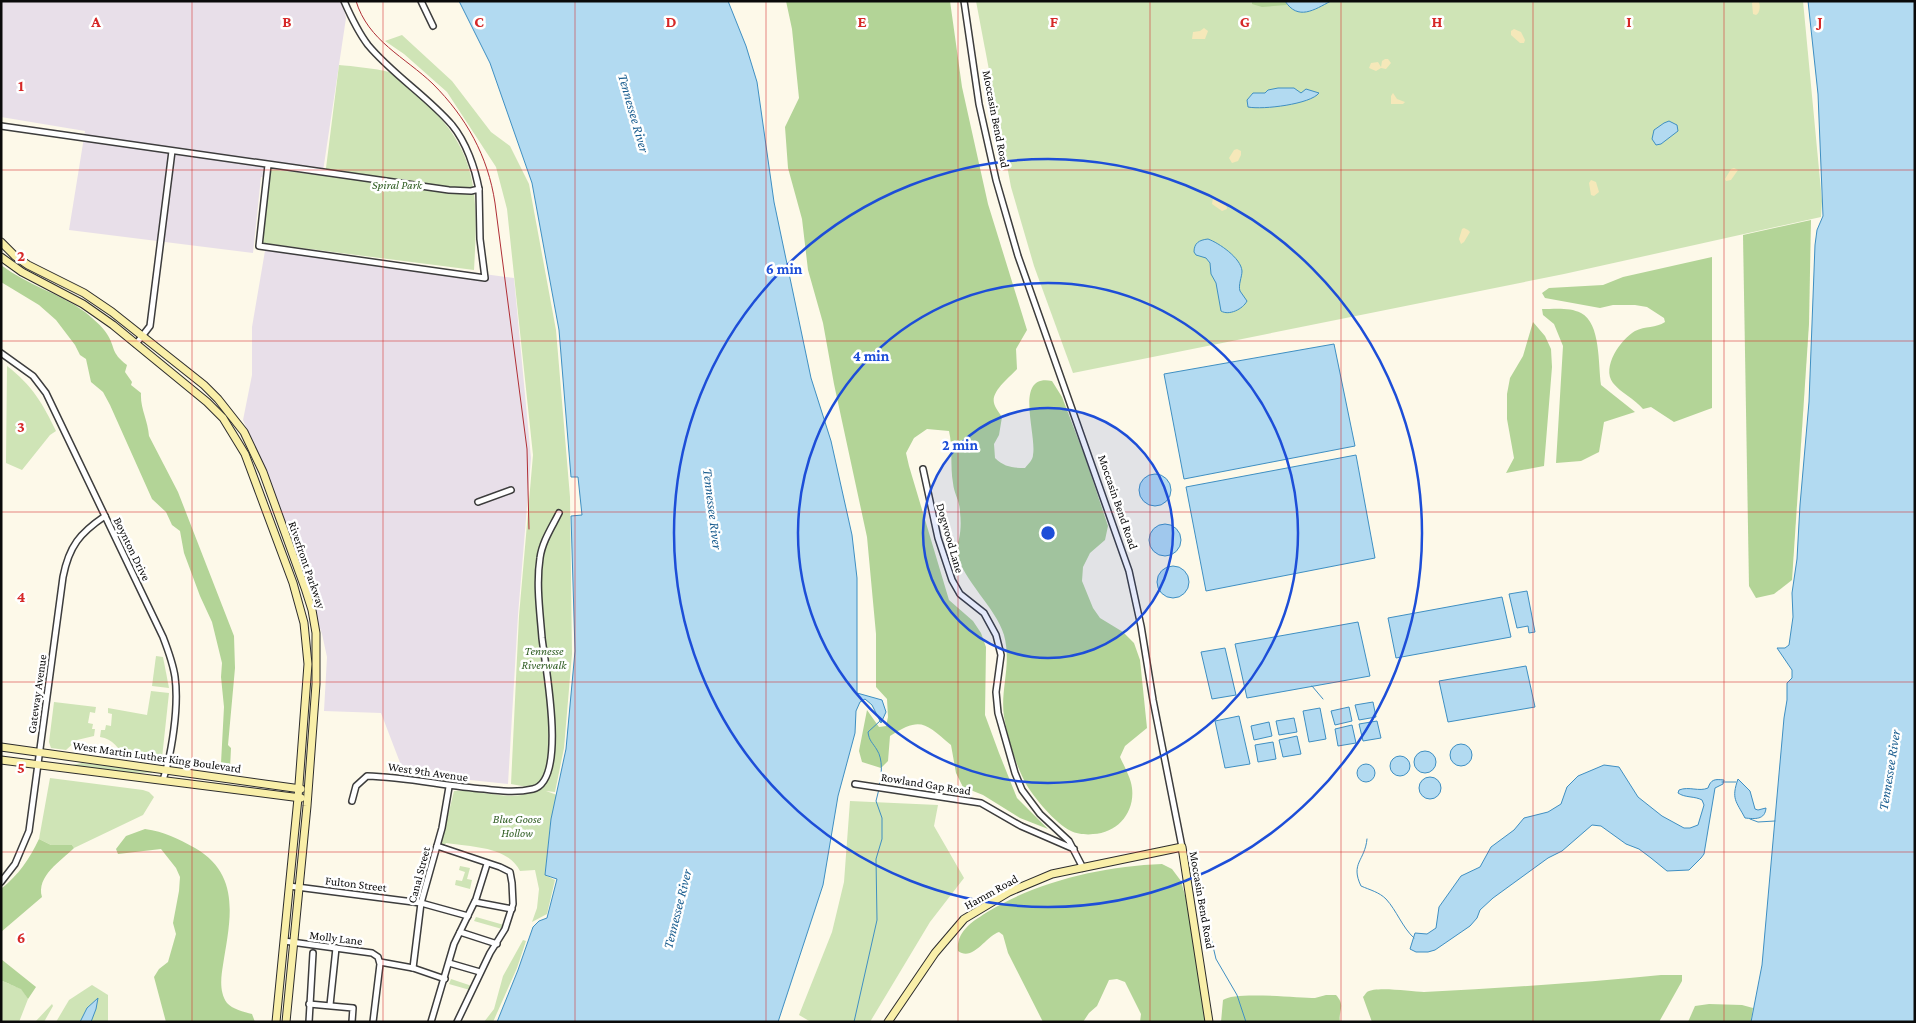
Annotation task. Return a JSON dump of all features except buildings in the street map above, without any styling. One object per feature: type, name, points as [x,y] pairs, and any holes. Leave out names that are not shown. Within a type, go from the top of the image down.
[{"type":"main road","name":"Riverfront Parkway","points":[[1,242],[15,256],[28,265],[84,294],[112,312],[211,392],[244,432],[263,472],[312,610],[316,646],[316,684],[308,795],[286,1022]]},
{"type":"main road","name":"Riverfront Parkway","points":[[1,257],[22,272],[83,304],[113,325],[207,402],[223,418],[235,436],[255,478],[293,583],[304,623],[308,664],[299,788],[276,1022]]},
{"type":"main road","name":"West Martin Luther King Boulevard","points":[[1,748],[299,788],[308,795]]},
{"type":"main road","name":"West Martin Luther King Boulevard","points":[[1,760],[298,798],[308,795]]},
{"type":"main road","name":"Hamm Road","points":[[888,1022],[935,953],[964,919],[1009,892],[1052,874],[1182,847]]},
{"type":"main road","name":"Moccasin Bend Road","points":[[1182,847],[1201,958],[1209,1022]]},
{"type":"street","points":[[268,165],[259,246],[486,278],[480,239],[479,189],[472,163],[453,127],[369,46],[357,29],[344,1]]},
{"type":"street","points":[[422,1],[433,26]]},
{"type":"street","name":"Moccasin Bend Road","points":[[964,1],[980,104],[996,180],[1016,246],[1129,571],[1141,626],[1154,710],[1182,847]]},
{"type":"street","points":[[1,126],[448,190],[471,192],[479,189]]},
{"type":"street","points":[[136,344],[150,326],[172,151]]},
{"type":"street","name":"Boynton Drive","points":[[1,353],[33,376],[46,393],[171,658],[176,694],[163,780]]},
{"type":"street","name":"Dogwood Lane","points":[[923,469],[938,538],[952,580],[960,594],[984,613],[996,635],[1001,655],[996,692],[998,713],[1015,773],[1030,801],[1040,814],[1069,841],[1083,868]]},
{"type":"street","points":[[478,502],[511,490]]},
{"type":"street","name":"West 9th Avenue","points":[[352,801],[356,786],[366,776],[382,776],[449,787],[518,792],[536,789],[544,783],[553,740],[551,703],[542,638],[539,588],[540,558],[559,513]]},
{"type":"street","name":"Gateway Avenue","points":[[1,882],[15,864],[29,831],[63,575],[67,560],[78,538],[89,527],[105,516]]},
{"type":"street","points":[[307,646],[316,646]]},
{"type":"street","name":"Rowland Gap Road","points":[[854,784],[982,802],[1020,826],[1074,849]]},
{"type":"street","name":"Canal Street","points":[[413,968],[421,902],[442,828],[449,787]]},
{"type":"street","points":[[437,846],[500,867],[510,872],[512,883],[512,909],[504,930],[480,972],[457,1022]]},
{"type":"street","points":[[431,1022],[460,932],[475,902],[487,864]]},
{"type":"street","name":"Fulton Street","points":[[289,886],[421,902],[468,916]]},
{"type":"street","points":[[475,902],[512,909]]},
{"type":"street","points":[[460,932],[497,944]]},
{"type":"street","name":"Molly Lane","points":[[284,941],[372,953],[378,957],[380,962]]},
{"type":"street","points":[[330,1005],[336,948]]},
{"type":"street","points":[[309,1022],[313,954]]},
{"type":"street","points":[[373,1022],[380,962],[413,968],[445,979]]},
{"type":"street","points":[[449,964],[480,972]]},
{"type":"street","points":[[309,1004],[353,1008],[352,1022]]},
{"type":"shaded area","points":[[1,1],[342,1],[346,18],[322,178],[280,179],[261,177],[253,253],[69,230],[85,131],[1,117]]},
{"type":"shaded area","points":[[266,245],[514,278],[531,458],[518,615],[508,784],[404,773],[381,713],[324,711],[327,657],[322,634],[270,482],[243,420],[252,375],[252,327]]},
{"type":"green space","points":[[786,1],[950,1],[962,87],[988,204],[1027,330],[1016,349],[1017,369],[998,389],[994,398],[995,407],[1002,417],[999,435],[994,444],[995,458],[1005,465],[1017,468],[1025,468],[1030,462],[1033,457],[1033,445],[1029,407],[1030,395],[1033,386],[1040,381],[1052,381],[1062,397],[1085,457],[1108,526],[1105,540],[1090,553],[1083,567],[1082,581],[1093,608],[1100,618],[1123,632],[1134,643],[1140,660],[1147,728],[1125,746],[1120,757],[1132,788],[1131,805],[1123,820],[1110,830],[1102,833],[1079,834],[1065,827],[1045,810],[1033,795],[1018,767],[1004,717],[1003,697],[1007,657],[1004,635],[994,614],[966,574],[956,551],[961,519],[952,477],[949,431],[927,429],[914,438],[906,453],[909,466],[949,600],[973,621],[981,633],[986,647],[985,715],[999,753],[1017,798],[1048,829],[1020,818],[983,795],[963,787],[956,773],[951,745],[928,727],[916,724],[890,736],[888,761],[881,768],[862,762],[859,751],[867,710],[879,727],[886,726],[888,717],[887,699],[876,687],[876,634],[867,537],[834,384],[823,323],[808,270],[802,219],[788,168],[785,127],[799,98],[792,29]]},
{"type":"green space","points":[[976,1],[1803,1],[1822,201],[1821,217],[1564,274],[1073,373],[1034,266],[1011,187]]},
{"type":"green space","points":[[1252,1],[1285,1],[1287,5],[1262,7],[1252,4]]},
{"type":"green space","name":"Tennesse Riverwalk","points":[[402,35],[452,81],[491,132],[510,146],[529,184],[556,330],[570,497],[572,654],[564,748],[555,792],[546,791],[557,795],[551,819],[545,875],[555,880],[547,914],[532,922],[537,908],[539,889],[535,870],[520,871],[507,857],[488,849],[446,843],[444,846],[441,844],[454,791],[508,796],[528,793],[538,789],[511,784],[519,616],[533,455],[507,209],[496,167],[447,92],[404,54],[385,41]]},
{"type":"green space","name":"Spiral Park","points":[[339,65],[391,73],[440,117],[454,137],[465,156],[471,176],[476,220],[474,270],[263,243],[270,169],[325,176]]},
{"type":"green space","points":[[1811,220],[1809,324],[1792,580],[1774,594],[1756,598],[1749,586],[1743,235]]},
{"type":"green space","points":[[1712,257],[1712,408],[1674,422],[1651,407],[1643,409],[1616,387],[1610,376],[1609,369],[1614,354],[1624,340],[1635,331],[1665,322],[1664,318],[1647,307],[1613,305],[1600,308],[1545,298],[1542,293],[1549,288],[1603,285],[1623,277]]},
{"type":"green space","points":[[1,265],[21,278],[65,299],[97,322],[110,339],[118,357],[127,365],[125,372],[132,382],[131,385],[141,393],[149,436],[178,492],[234,636],[235,668],[228,745],[231,748],[230,769],[223,768],[221,763],[224,707],[221,677],[222,663],[212,622],[184,553],[180,531],[172,525],[166,512],[152,499],[110,405],[103,392],[91,382],[86,359],[80,355],[75,345],[56,320],[39,305],[1,282]]},
{"type":"green space","points":[[1542,309],[1572,310],[1581,313],[1587,318],[1595,335],[1601,385],[1635,412],[1604,422],[1599,452],[1581,461],[1556,463],[1563,346],[1554,324],[1543,315]]},
{"type":"green space","points":[[1533,322],[1545,336],[1551,349],[1552,367],[1544,466],[1506,473],[1514,458],[1507,419],[1507,394],[1510,378],[1523,356]]},
{"type":"green space","points":[[7,366],[30,388],[56,431],[50,435],[22,470],[6,463]]},
{"type":"green space","points":[[156,656],[163,657],[169,688],[152,686]]},
{"type":"green space","points":[[151,691],[169,693],[162,758],[158,762],[125,759],[115,745],[109,740],[100,737],[101,730],[105,730],[106,725],[111,726],[112,714],[108,713],[108,708],[147,715]]},
{"type":"green space","points":[[54,702],[96,707],[95,713],[90,712],[88,723],[93,724],[92,729],[95,729],[94,736],[77,740],[66,750],[51,748],[49,742]]},
{"type":"green space","points":[[82,763],[152,771],[152,773],[112,772],[72,765]]},
{"type":"green space","points":[[50,778],[143,790],[149,792],[154,797],[143,815],[74,848],[72,845],[51,845],[39,839]]},
{"type":"green space","points":[[850,801],[938,805],[934,826],[964,878],[930,922],[870,1022],[811,1022],[799,1015],[832,932],[844,882]]},
{"type":"green space","points":[[145,829],[171,836],[195,848],[210,859],[220,871],[226,885],[230,916],[221,984],[224,999],[229,1005],[238,1010],[252,1014],[255,1022],[166,1022],[154,977],[159,969],[168,962],[176,934],[173,923],[180,877],[176,868],[161,849],[118,854],[116,849],[126,836]]},
{"type":"green space","points":[[39,839],[51,845],[72,845],[74,848],[46,876],[41,889],[42,897],[1,932],[1,889],[23,866]]},
{"type":"green space","points":[[1162,864],[1172,869],[1181,881],[1188,906],[1202,987],[1205,1022],[1140,1022],[1141,1014],[1125,982],[1117,979],[1109,980],[1097,1006],[1083,1022],[1043,1022],[1008,953],[1003,935],[999,932],[994,934],[969,953],[964,954],[958,951],[960,938],[967,927],[989,911],[1029,891],[1050,883],[1095,872],[1140,865]]},
{"type":"green space","points":[[460,866],[470,868],[467,879],[472,880],[470,889],[455,885],[456,880],[462,881],[465,872],[459,870]]},
{"type":"green space","points":[[476,917],[504,925],[502,929],[474,921]]},
{"type":"green space","points":[[523,940],[526,941],[517,968],[493,1022],[484,1022],[494,1009],[503,976]]},
{"type":"green space","points":[[1,959],[36,987],[28,999],[21,989],[1,981]]},
{"type":"green space","points":[[1682,975],[1682,981],[1659,1022],[1372,1022],[1363,997],[1367,992],[1378,989],[1424,992]]},
{"type":"green space","points":[[451,979],[472,986],[470,990],[449,984]]},
{"type":"green space","points":[[1,981],[21,988],[28,999],[19,1022],[1,1022]]},
{"type":"green space","points":[[92,985],[108,995],[108,1022],[56,1022],[69,1000]]},
{"type":"green space","points":[[1252,995],[1315,998],[1336,995],[1341,1002],[1340,1022],[1221,1022],[1223,1000],[1229,997]]},
{"type":"green space","points":[[52,1004],[53,1006],[44,1022],[35,1022]]},
{"type":"green space","points":[[1709,1004],[1742,1005],[1753,1008],[1751,1022],[1688,1022],[1695,1006]]},
{"type":"sand","points":[[1758,1],[1760,4],[1756,15],[1753,14],[1752,3]]},
{"type":"sand","points":[[1204,28],[1208,31],[1205,39],[1192,39],[1193,32]]},
{"type":"sand","points":[[1514,29],[1521,32],[1525,40],[1524,43],[1520,43],[1511,35],[1511,31]]},
{"type":"sand","points":[[1388,59],[1391,63],[1386,69],[1381,68],[1376,71],[1369,68],[1371,63],[1378,62],[1381,67],[1382,61]]},
{"type":"sand","points":[[1393,93],[1397,99],[1405,102],[1403,104],[1391,104]]},
{"type":"sand","points":[[1234,150],[1241,151],[1241,155],[1238,161],[1232,163],[1229,158]]},
{"type":"sand","points":[[1731,169],[1738,170],[1731,180],[1726,181],[1725,179]]},
{"type":"sand","points":[[1591,180],[1596,182],[1599,192],[1594,196],[1591,195],[1589,183]]},
{"type":"sand","points":[[1213,198],[1226,204],[1227,209],[1222,211],[1212,204]]},
{"type":"sand","points":[[1464,228],[1470,232],[1461,244],[1459,239]]},
{"type":"water","name":"Tennessee River","points":[[459,1],[728,1],[746,46],[757,82],[774,202],[811,378],[831,441],[852,535],[857,578],[857,693],[882,700],[886,712],[881,723],[872,705],[865,699],[860,702],[856,711],[855,733],[838,796],[823,885],[778,1022],[497,1022],[533,927],[539,921],[547,918],[557,879],[545,875],[551,819],[566,749],[575,651],[571,516],[582,515],[578,477],[571,477],[559,330],[532,183],[490,63]]},
{"type":"water","points":[[1285,1],[1331,1],[1312,10],[1301,12],[1295,11]]},
{"type":"water","name":"Tennessee River","points":[[1808,1],[1915,1],[1915,1022],[1751,1022],[1762,965],[1787,700],[1787,683],[1792,678],[1792,670],[1777,648],[1785,648],[1789,645],[1793,617],[1792,593],[1797,559],[1809,402],[1815,245],[1817,230],[1823,216],[1818,94]]},
{"type":"water","points":[[1294,88],[1301,93],[1306,89],[1319,93],[1314,97],[1297,103],[1264,108],[1248,107],[1247,100],[1253,93],[1265,93],[1268,90]]},
{"type":"water","points":[[1669,121],[1677,125],[1678,131],[1661,144],[1656,145],[1652,139],[1654,130]]},
{"type":"water","points":[[1208,239],[1234,256],[1241,266],[1240,291],[1247,301],[1236,311],[1228,313],[1221,311],[1210,263],[1206,258],[1196,255],[1194,252],[1195,246],[1198,243]]},
{"type":"water","points":[[1334,344],[1355,446],[1184,479],[1164,374]]},
{"type":"water","points":[[1356,455],[1375,558],[1206,591],[1186,487]]},
{"type":"water","points":[[1155,474],[1166,479],[1171,490],[1166,501],[1155,506],[1144,501],[1139,490],[1144,479]]},
{"type":"water","points":[[1165,524],[1176,529],[1181,540],[1176,551],[1165,556],[1154,551],[1149,540],[1154,529]]},
{"type":"water","points":[[1173,566],[1184,571],[1189,582],[1184,593],[1173,598],[1162,593],[1157,582],[1162,571]]},
{"type":"water","points":[[1527,591],[1535,632],[1529,633],[1528,626],[1517,628],[1509,594]]},
{"type":"water","points":[[1502,597],[1511,637],[1396,658],[1388,618]]},
{"type":"water","points":[[1358,622],[1370,676],[1247,698],[1235,644]]},
{"type":"water","points":[[1225,648],[1236,695],[1212,699],[1201,652]]},
{"type":"water","points":[[1526,666],[1535,707],[1448,722],[1439,681]]},
{"type":"water","points":[[1373,702],[1376,717],[1359,720],[1355,705]]},
{"type":"water","points":[[1349,707],[1352,721],[1335,725],[1331,711]]},
{"type":"water","points":[[1320,708],[1326,739],[1309,742],[1303,711]]},
{"type":"water","points":[[1239,716],[1250,764],[1225,768],[1215,721]]},
{"type":"water","points":[[1294,718],[1297,732],[1279,735],[1276,721]]},
{"type":"water","points":[[1377,721],[1381,738],[1363,741],[1359,724]]},
{"type":"water","points":[[1269,722],[1272,736],[1254,740],[1251,726]]},
{"type":"water","points":[[1352,725],[1356,743],[1338,746],[1335,729]]},
{"type":"water","points":[[1297,736],[1301,754],[1283,757],[1279,740]]},
{"type":"water","points":[[1273,742],[1276,759],[1258,762],[1255,745]]},
{"type":"water","points":[[1461,744],[1469,747],[1472,755],[1469,763],[1461,766],[1453,763],[1450,755],[1453,747]]},
{"type":"water","points":[[1425,751],[1433,754],[1436,762],[1433,770],[1425,773],[1417,770],[1414,762],[1417,754]]},
{"type":"water","points":[[1400,756],[1407,759],[1410,766],[1407,773],[1400,776],[1393,773],[1390,766],[1393,759]]},
{"type":"water","points":[[1362,764],[1370,764],[1375,769],[1373,780],[1362,782],[1357,777],[1357,769]]},
{"type":"water","points":[[1604,765],[1619,767],[1638,797],[1662,816],[1684,828],[1698,825],[1704,805],[1702,800],[1681,795],[1678,793],[1679,790],[1705,789],[1714,780],[1724,780],[1723,784],[1715,788],[1704,854],[1689,870],[1667,871],[1639,849],[1626,844],[1601,826],[1592,825],[1562,851],[1548,858],[1493,898],[1480,910],[1477,918],[1470,926],[1435,950],[1416,952],[1410,949],[1415,933],[1427,934],[1436,928],[1439,907],[1461,876],[1480,867],[1491,847],[1514,830],[1524,818],[1548,812],[1561,804],[1567,787],[1578,776]]},
{"type":"water","points":[[1430,777],[1438,780],[1441,788],[1438,796],[1430,799],[1422,796],[1419,788],[1422,780]]},
{"type":"water","points":[[1738,779],[1750,791],[1755,809],[1766,808],[1762,817],[1745,818],[1735,800]]},
{"type":"water","points":[[98,998],[91,1022],[80,1022],[87,1008]]},
{"type":"waterway","points":[[1312,686],[1323,699]]},
{"type":"waterway","points":[[879,786],[881,762],[868,732],[880,719]]},
{"type":"waterway","points":[[1722,782],[1736,782]]},
{"type":"waterway","points":[[854,1022],[877,920],[876,859],[882,839],[882,818],[876,801],[879,789]]},
{"type":"waterway","points":[[1750,819],[1758,822],[1775,821]]},
{"type":"waterway","points":[[1367,839],[1357,872],[1361,886],[1386,899],[1414,938]]},
{"type":"waterway","points":[[1193,862],[1216,959],[1237,995],[1246,1022]]},
{"type":"railway","points":[[356,1],[369,27],[378,38],[433,84],[456,110],[474,138],[487,169],[495,203],[527,449],[529,529]]},
{"type":"park label","name":"Blue Goose Hollow","points":[[517,826]]}]
